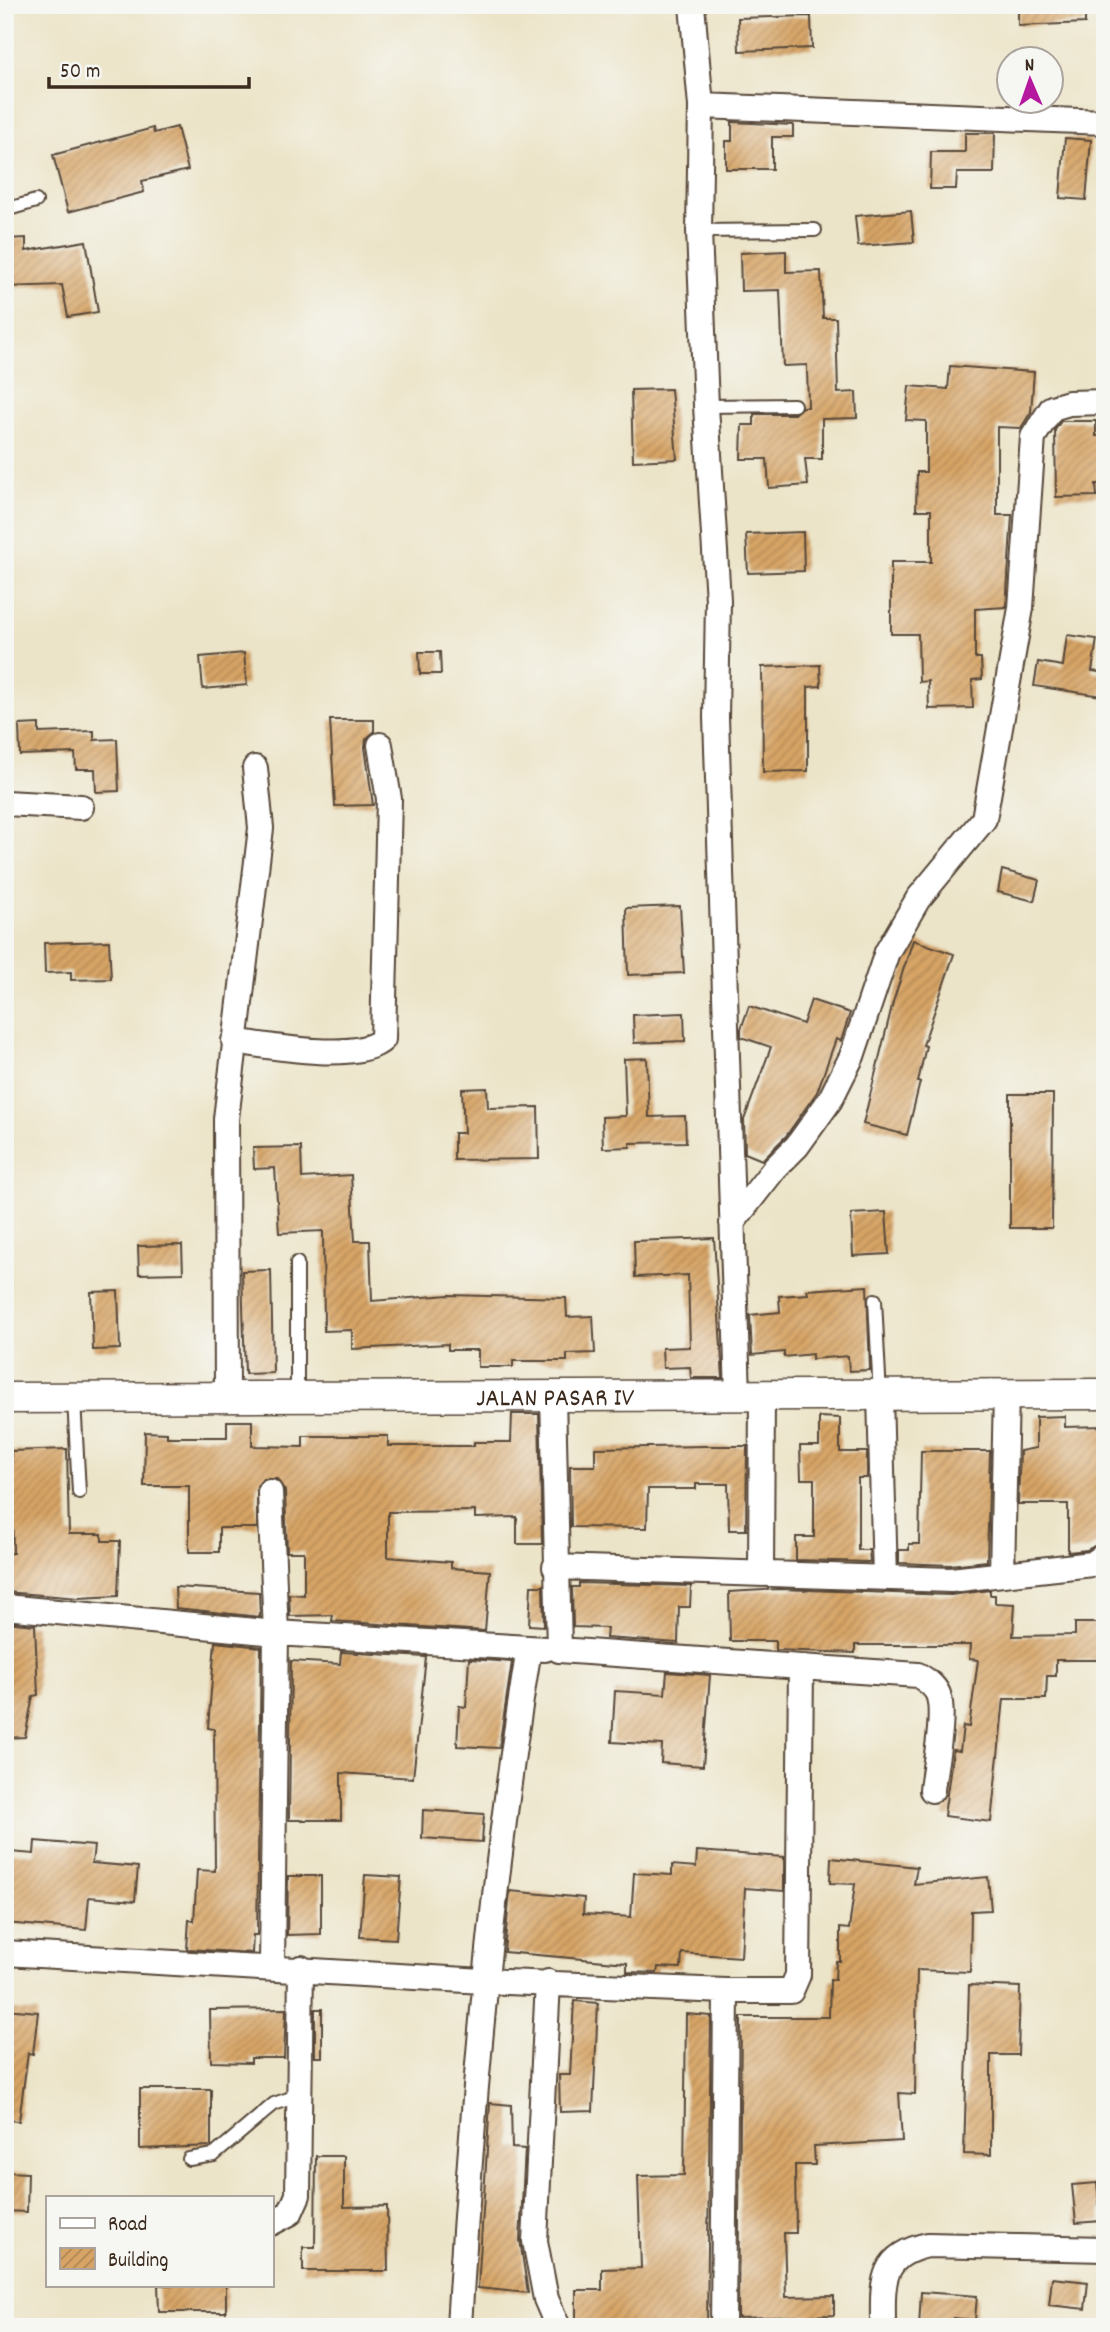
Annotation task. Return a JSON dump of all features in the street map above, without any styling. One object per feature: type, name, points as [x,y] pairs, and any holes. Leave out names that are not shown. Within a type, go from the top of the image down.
[{"type":"street","points":[[692,5],[701,106],[699,231],[705,406],[718,600],[716,717],[732,1223],[750,1396],[761,1573]]},
{"type":"street","points":[[701,106],[1105,122]]},
{"type":"street","points":[[732,1223],[775,1168],[797,1146],[830,1100],[852,1056],[887,952],[918,899],[984,819],[1021,608],[1033,437],[1052,408],[1069,402],[1105,402]]},
{"type":"street","points":[[234,1041],[334,1051],[365,1049],[376,1046],[383,1039],[388,799],[380,745]]},
{"type":"street","points":[[227,1398],[226,1119],[261,828],[255,768]]},
{"type":"street","points":[[5,803],[81,807]]},
{"type":"street","points":[[1002,1574],[1006,1392]]},
{"type":"street","name":"JALAN PASAR IV","points":[[5,1398],[750,1396],[1006,1392],[1105,1394]]},
{"type":"street","points":[[880,1395],[885,1578]]},
{"type":"street","points":[[553,1396],[559,1650]]},
{"type":"street","points":[[270,1492],[276,1633],[272,1966]]},
{"type":"street","points":[[555,1567],[951,1580],[1092,1564],[1105,1555]]},
{"type":"street","points":[[5,1607],[276,1633],[918,1675],[930,1682],[938,1694],[940,1709],[932,1790]]},
{"type":"street","points":[[459,2327],[483,1981],[512,1755],[529,1649]]},
{"type":"street","points":[[5,1953],[272,1966],[483,1981],[726,1991],[791,1991],[797,1983],[801,1667]]},
{"type":"street","points":[[273,2222],[290,2213],[298,2195],[301,1968]]},
{"type":"street","points":[[548,1982],[535,2241],[546,2299],[558,2327]]},
{"type":"street","points":[[723,2327],[726,1991]]},
{"type":"street","points":[[883,2327],[883,2282],[893,2260],[908,2249],[928,2245],[1105,2249]]},
{"type":"lane","points":[[5,210],[36,201]]},
{"type":"lane","points":[[699,231],[815,230]]},
{"type":"lane","points":[[705,406],[794,405]]},
{"type":"lane","points":[[297,1263],[297,1397]]},
{"type":"lane","points":[[875,1300],[880,1395]]},
{"type":"lane","points":[[74,1399],[79,1492]]},
{"type":"lane","points":[[189,2160],[214,2155],[274,2104],[301,2095]]},
{"type":"building","points":[[1018,5],[1085,5],[1085,23],[1018,26]]},
{"type":"building","points":[[811,16],[812,48],[739,51],[738,18]]},
{"type":"building","points":[[732,122],[793,125],[793,137],[772,137],[772,169],[726,169],[726,141],[732,141]]},
{"type":"building","points":[[177,127],[188,170],[142,181],[144,192],[68,212],[53,155],[153,128],[154,133]]},
{"type":"building","points":[[965,133],[995,133],[994,173],[957,173],[956,189],[930,189],[931,152],[965,152]]},
{"type":"building","points":[[1065,138],[1091,140],[1086,200],[1060,198]]},
{"type":"building","points":[[911,211],[914,242],[858,246],[855,216]]},
{"type":"building","points":[[26,238],[26,251],[86,241],[98,312],[68,317],[62,285],[5,287],[5,239]]},
{"type":"building","points":[[786,251],[786,272],[821,271],[823,318],[836,318],[838,393],[856,392],[857,418],[822,419],[822,459],[805,459],[808,485],[769,488],[767,459],[741,459],[742,425],[754,425],[754,414],[794,414],[802,407],[808,407],[807,365],[783,366],[780,290],[741,291],[740,253]]},
{"type":"building","points":[[950,366],[1034,372],[1031,412],[1021,428],[997,427],[997,515],[1012,515],[1006,607],[975,609],[975,658],[981,658],[982,679],[972,680],[973,708],[929,709],[928,681],[919,682],[918,634],[891,634],[891,562],[931,562],[931,510],[916,510],[917,472],[926,472],[926,421],[906,420],[909,386],[948,389]]},
{"type":"building","points":[[671,389],[677,459],[633,461],[631,390]]},
{"type":"building","points":[[1061,421],[1096,421],[1096,436],[1105,436],[1105,484],[1096,484],[1097,496],[1056,497],[1055,430]]},
{"type":"building","points":[[803,532],[804,571],[748,573],[746,534]]},
{"type":"building","points":[[1067,635],[1097,639],[1092,671],[1105,673],[1102,696],[1034,686],[1038,662],[1063,666]]},
{"type":"building","points":[[419,652],[440,652],[441,674],[420,674]]},
{"type":"building","points":[[244,653],[247,685],[203,689],[200,657]]},
{"type":"building","points":[[820,665],[821,686],[808,687],[808,771],[763,772],[762,667]]},
{"type":"building","points":[[330,720],[374,720],[374,732],[366,739],[365,747],[373,805],[335,806]]},
{"type":"building","points":[[39,724],[39,733],[94,731],[94,740],[117,739],[119,791],[96,792],[95,769],[76,769],[75,753],[20,755],[19,725]]},
{"type":"building","points":[[1002,870],[1039,880],[1034,901],[998,892]]},
{"type":"building","points":[[680,906],[684,973],[628,975],[626,908]]},
{"type":"building","points":[[913,940],[954,954],[923,1045],[926,1046],[920,1082],[907,1135],[863,1124],[893,1002]]},
{"type":"building","points":[[109,941],[111,979],[71,980],[71,972],[45,973],[44,943]]},
{"type":"building","points":[[811,1000],[850,1013],[841,1041],[836,1039],[817,1092],[786,1136],[762,1160],[745,1153],[744,1120],[771,1047],[741,1037],[741,1029],[749,1006],[803,1024]]},
{"type":"building","points":[[684,1013],[685,1041],[634,1043],[633,1015]]},
{"type":"building","points":[[647,1058],[649,1117],[685,1116],[686,1142],[630,1143],[630,1147],[603,1148],[602,1117],[626,1116],[624,1059]]},
{"type":"building","points":[[487,1088],[488,1108],[538,1107],[539,1159],[454,1160],[454,1133],[464,1133],[462,1089]]},
{"type":"building","points":[[1010,1094],[1053,1094],[1052,1228],[1010,1228]]},
{"type":"building","points":[[301,1147],[302,1178],[351,1175],[355,1241],[370,1241],[372,1301],[449,1295],[566,1298],[567,1317],[593,1316],[595,1353],[567,1354],[567,1361],[513,1361],[513,1367],[478,1367],[478,1350],[448,1350],[448,1344],[352,1349],[352,1330],[324,1331],[323,1231],[279,1233],[275,1168],[254,1169],[253,1148]]},
{"type":"building","points":[[886,1212],[889,1254],[853,1256],[851,1214]]},
{"type":"building","points":[[714,1238],[723,1378],[691,1378],[690,1367],[663,1368],[662,1348],[690,1347],[688,1275],[635,1277],[634,1241]]},
{"type":"building","points":[[182,1245],[183,1273],[139,1274],[138,1246]]},
{"type":"building","points":[[271,1270],[273,1373],[245,1374],[242,1271]]},
{"type":"building","points":[[867,1286],[870,1370],[849,1371],[848,1356],[812,1359],[812,1354],[784,1357],[784,1352],[752,1355],[750,1315],[780,1312],[779,1296],[808,1294],[807,1290]]},
{"type":"building","points":[[118,1291],[120,1349],[93,1350],[91,1292]]},
{"type":"building","points":[[512,1414],[539,1414],[542,1544],[517,1544],[517,1517],[475,1518],[475,1511],[388,1512],[388,1557],[451,1562],[451,1568],[490,1571],[485,1631],[332,1621],[333,1615],[290,1616],[289,1594],[304,1595],[304,1552],[287,1552],[285,1491],[277,1479],[263,1479],[257,1486],[257,1528],[219,1528],[219,1552],[189,1552],[189,1486],[144,1486],[145,1432],[167,1433],[167,1437],[227,1437],[227,1421],[252,1421],[252,1446],[303,1447],[303,1436],[388,1436],[388,1446],[474,1446],[474,1442],[511,1442]]},
{"type":"building","points":[[1065,1416],[1065,1427],[1105,1426],[1105,1540],[1087,1550],[1068,1552],[1068,1504],[1018,1504],[1020,1451],[1036,1448],[1036,1417]]},
{"type":"building","points":[[819,1417],[840,1418],[840,1452],[867,1452],[867,1478],[858,1478],[858,1550],[869,1550],[870,1562],[796,1560],[796,1537],[814,1537],[814,1479],[801,1479],[800,1446],[819,1446]]},
{"type":"building","points":[[747,1446],[746,1530],[729,1530],[728,1484],[696,1484],[696,1489],[648,1489],[647,1528],[571,1527],[570,1466],[595,1466],[595,1448]]},
{"type":"building","points":[[67,1449],[69,1534],[102,1534],[102,1541],[120,1541],[118,1596],[79,1598],[5,1592],[5,1554],[13,1553],[11,1451]]},
{"type":"building","points":[[921,1451],[990,1451],[987,1561],[950,1565],[899,1563],[899,1550],[909,1550],[909,1544],[919,1544]]},
{"type":"building","points":[[579,1583],[691,1586],[690,1607],[679,1607],[678,1643],[606,1638],[607,1628],[573,1627],[572,1587],[579,1587]]},
{"type":"building","points":[[531,1586],[543,1586],[544,1626],[529,1625]]},
{"type":"building","points":[[175,1587],[259,1592],[260,1617],[176,1608]]},
{"type":"building","points":[[779,1589],[951,1595],[990,1590],[990,1595],[995,1595],[995,1603],[1015,1604],[1013,1636],[1075,1635],[1075,1623],[1105,1623],[1105,1660],[1056,1660],[1056,1676],[1047,1676],[1046,1699],[1004,1699],[991,1822],[944,1816],[953,1750],[960,1751],[963,1726],[969,1727],[978,1660],[969,1659],[970,1645],[855,1645],[855,1653],[776,1650],[776,1641],[730,1641],[729,1592]]},
{"type":"building","points":[[5,1622],[35,1625],[38,1695],[33,1696],[25,1737],[5,1738]]},
{"type":"building","points":[[215,1642],[261,1647],[257,1935],[253,1935],[252,1953],[187,1949],[189,1920],[194,1921],[197,1870],[215,1871],[214,1729],[208,1728]]},
{"type":"building","points":[[341,1652],[426,1657],[413,1778],[341,1773],[341,1820],[289,1820],[291,1661],[340,1664]]},
{"type":"building","points":[[469,1659],[512,1662],[499,1748],[457,1746],[459,1706],[466,1707]]},
{"type":"building","points":[[667,1672],[710,1675],[703,1766],[661,1763],[662,1745],[612,1742],[615,1691],[665,1694]]},
{"type":"building","points":[[423,1810],[484,1814],[482,1842],[422,1838]]},
{"type":"building","points":[[35,1841],[94,1846],[92,1863],[138,1867],[135,1901],[89,1897],[86,1930],[5,1923],[10,1852],[34,1854]]},
{"type":"building","points":[[697,1851],[784,1857],[784,1891],[745,1888],[741,1957],[682,1953],[681,1968],[658,1967],[657,1973],[627,1972],[627,1963],[504,1952],[510,1891],[584,1898],[583,1914],[631,1917],[634,1873],[672,1875],[672,1865],[696,1867]]},
{"type":"building","points":[[831,1858],[917,1867],[914,1884],[988,1877],[991,1910],[971,1911],[970,1972],[917,1970],[915,2094],[899,2093],[902,2141],[814,2146],[815,2165],[795,2165],[796,2233],[784,2233],[786,2297],[834,2296],[834,2315],[738,2318],[741,2017],[829,2017],[830,1980],[835,1980],[836,1961],[840,1961],[840,1928],[849,1929],[855,1884],[830,1883]]},
{"type":"building","points":[[365,1875],[401,1877],[396,1939],[360,1937]]},
{"type":"building","points":[[288,1876],[321,1876],[321,1934],[287,1935]]},
{"type":"building","points":[[969,1985],[1020,1987],[1018,2055],[991,2055],[991,2155],[964,2154]]},
{"type":"building","points":[[574,2001],[598,2003],[593,2111],[560,2112],[559,2075],[570,2075]]},
{"type":"building","points":[[5,2009],[38,2012],[33,2054],[28,2053],[19,2121],[5,2120]]},
{"type":"building","points":[[286,2009],[284,2058],[251,2058],[251,2063],[211,2062],[210,2010]]},
{"type":"building","points":[[315,2009],[322,2009],[322,2057],[315,2057]]},
{"type":"building","points":[[686,2014],[711,2016],[707,2327],[576,2327],[576,2290],[602,2290],[602,2269],[641,2268],[638,2176],[684,2175]]},
{"type":"building","points":[[140,2089],[211,2089],[211,2146],[140,2149]]},
{"type":"building","points":[[490,2103],[511,2105],[512,2148],[525,2149],[520,2240],[528,2293],[478,2288]]},
{"type":"building","points":[[316,2156],[344,2156],[344,2207],[387,2206],[388,2271],[303,2271],[303,2247],[315,2247]]},
{"type":"building","points":[[5,2172],[28,2173],[27,2212],[5,2211]]},
{"type":"building","points":[[1097,2183],[1101,2221],[1076,2223],[1072,2185]]},
{"type":"building","points":[[1052,2278],[1088,2282],[1085,2309],[1049,2305]]},
{"type":"building","points":[[158,2286],[226,2286],[226,2312],[159,2312]]},
{"type":"building","points":[[921,2292],[977,2296],[975,2320],[954,2318],[953,2327],[919,2327]]}]
